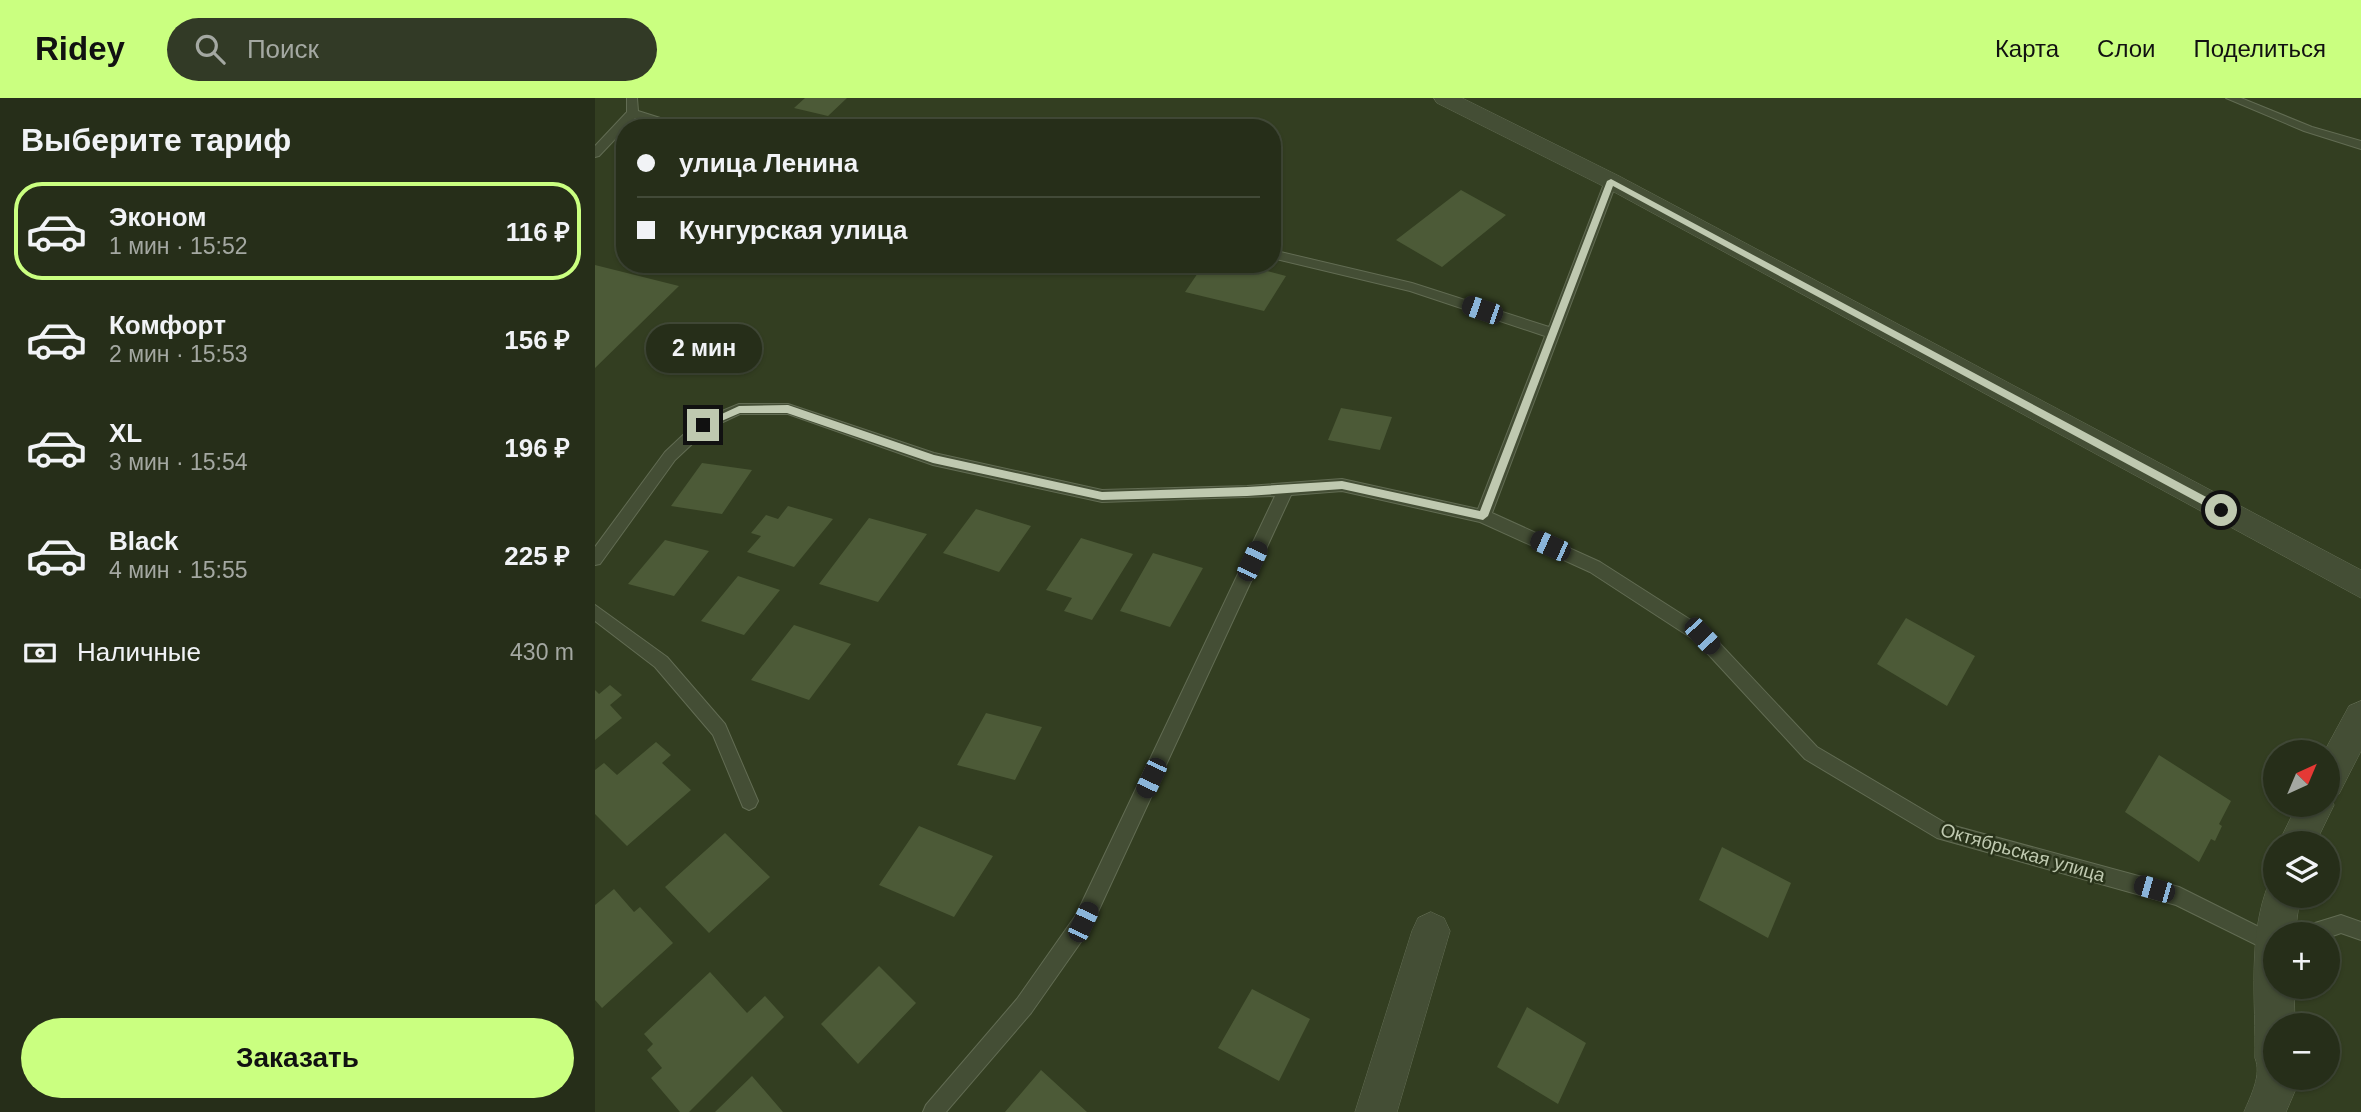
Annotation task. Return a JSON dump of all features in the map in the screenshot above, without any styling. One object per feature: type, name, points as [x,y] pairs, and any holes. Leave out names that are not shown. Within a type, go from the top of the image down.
[{"type":"street","points":[[1445,98],[1611,181],[2355,586]]},
{"type":"street","points":[[2340,757],[2361,717]]},
{"type":"street","points":[[1376,1112],[1431,931]]},
{"type":"street","points":[[2265,1112],[2275,1090]]},
{"type":"lane","points":[[627,119],[633,113],[632,98]]},
{"type":"lane","points":[[2231,98],[2308,129],[2361,145]]},
{"type":"lane","points":[[633,113],[644,119]]},
{"type":"lane","points":[[595,153],[616,131]]},
{"type":"lane","points":[[1483,516],[1611,181]]},
{"type":"lane","points":[[1281,256],[1412,287],[1552,333]]},
{"type":"lane","name":"Октябрьская улица","points":[[595,559],[670,456],[703,425],[739,410],[788,409],[933,459],[1102,496],[1342,485],[1483,516],[1595,566],[1702,636],[1811,752],[1943,832],[2179,896],[2263,939]]},
{"type":"lane","points":[[933,1112],[1024,1006],[1083,922],[1286,489]]},
{"type":"lane","points":[[595,611],[661,662],[719,730],[749,801]]},
{"type":"lane","points":[[2340,924],[2361,931]]},
{"type":"building","points":[[805,98],[847,98],[828,116],[794,108]]},
{"type":"building","points":[[1461,190],[1506,215],[1442,267],[1396,240]]},
{"type":"building","points":[[595,265],[616,270],[616,273],[627,273],[679,286],[595,368]]},
{"type":"building","points":[[1198,273],[1274,273],[1286,276],[1264,311],[1185,292]]},
{"type":"building","points":[[1341,408],[1392,417],[1380,450],[1328,440]]},
{"type":"building","points":[[702,463],[752,470],[722,514],[671,506]]},
{"type":"building","points":[[788,506],[833,519],[794,567],[747,552],[761,536],[751,533],[766,515],[778,519]]},
{"type":"building","points":[[976,509],[1031,526],[999,572],[943,553]]},
{"type":"building","points":[[869,518],[927,534],[878,602],[819,584]]},
{"type":"building","points":[[1081,538],[1133,554],[1092,620],[1064,611],[1072,598],[1046,590]]},
{"type":"building","points":[[665,540],[709,551],[674,596],[628,584]]},
{"type":"building","points":[[1153,553],[1203,568],[1170,627],[1120,611]]},
{"type":"building","points":[[738,576],[780,590],[744,635],[701,621]]},
{"type":"building","points":[[1906,618],[1975,656],[1947,706],[1877,664]]},
{"type":"building","points":[[794,625],[851,644],[809,700],[751,680]]},
{"type":"building","points":[[610,685],[622,695],[610,705],[622,718],[595,740],[595,690],[599,694]]},
{"type":"building","points":[[986,713],[1042,727],[1015,780],[957,765]]},
{"type":"building","points":[[656,742],[671,755],[662,763],[691,790],[627,846],[595,814],[595,770],[604,763],[617,775]]},
{"type":"building","points":[[2159,755],[2231,801],[2219,824],[2222,826],[2215,841],[2211,839],[2199,862],[2125,812]]},
{"type":"building","points":[[919,826],[993,856],[954,917],[879,885]]},
{"type":"building","points":[[725,833],[770,877],[709,933],[665,887]]},
{"type":"building","points":[[1722,847],[1791,883],[1768,938],[1699,900]]},
{"type":"building","points":[[614,889],[634,912],[640,907],[673,943],[602,1008],[595,1000],[595,905]]},
{"type":"building","points":[[879,966],[916,1003],[858,1064],[821,1024]]},
{"type":"building","points":[[710,972],[747,1013],[765,996],[784,1017],[689,1112],[680,1112],[651,1078],[662,1068],[647,1050],[653,1044],[644,1034]]},
{"type":"building","points":[[1252,989],[1310,1019],[1279,1081],[1218,1048]]},
{"type":"building","points":[[1527,1007],[1586,1043],[1558,1104],[1497,1067]]},
{"type":"building","points":[[1041,1070],[1087,1112],[1005,1112]]},
{"type":"building","points":[[752,1076],[783,1112],[715,1112]]},
{"type":"route","points":[[703,425],[739,410],[788,409],[933,459],[1102,496],[1247,492],[1342,485],[1483,516],[1611,181],[2221,510]]}]
